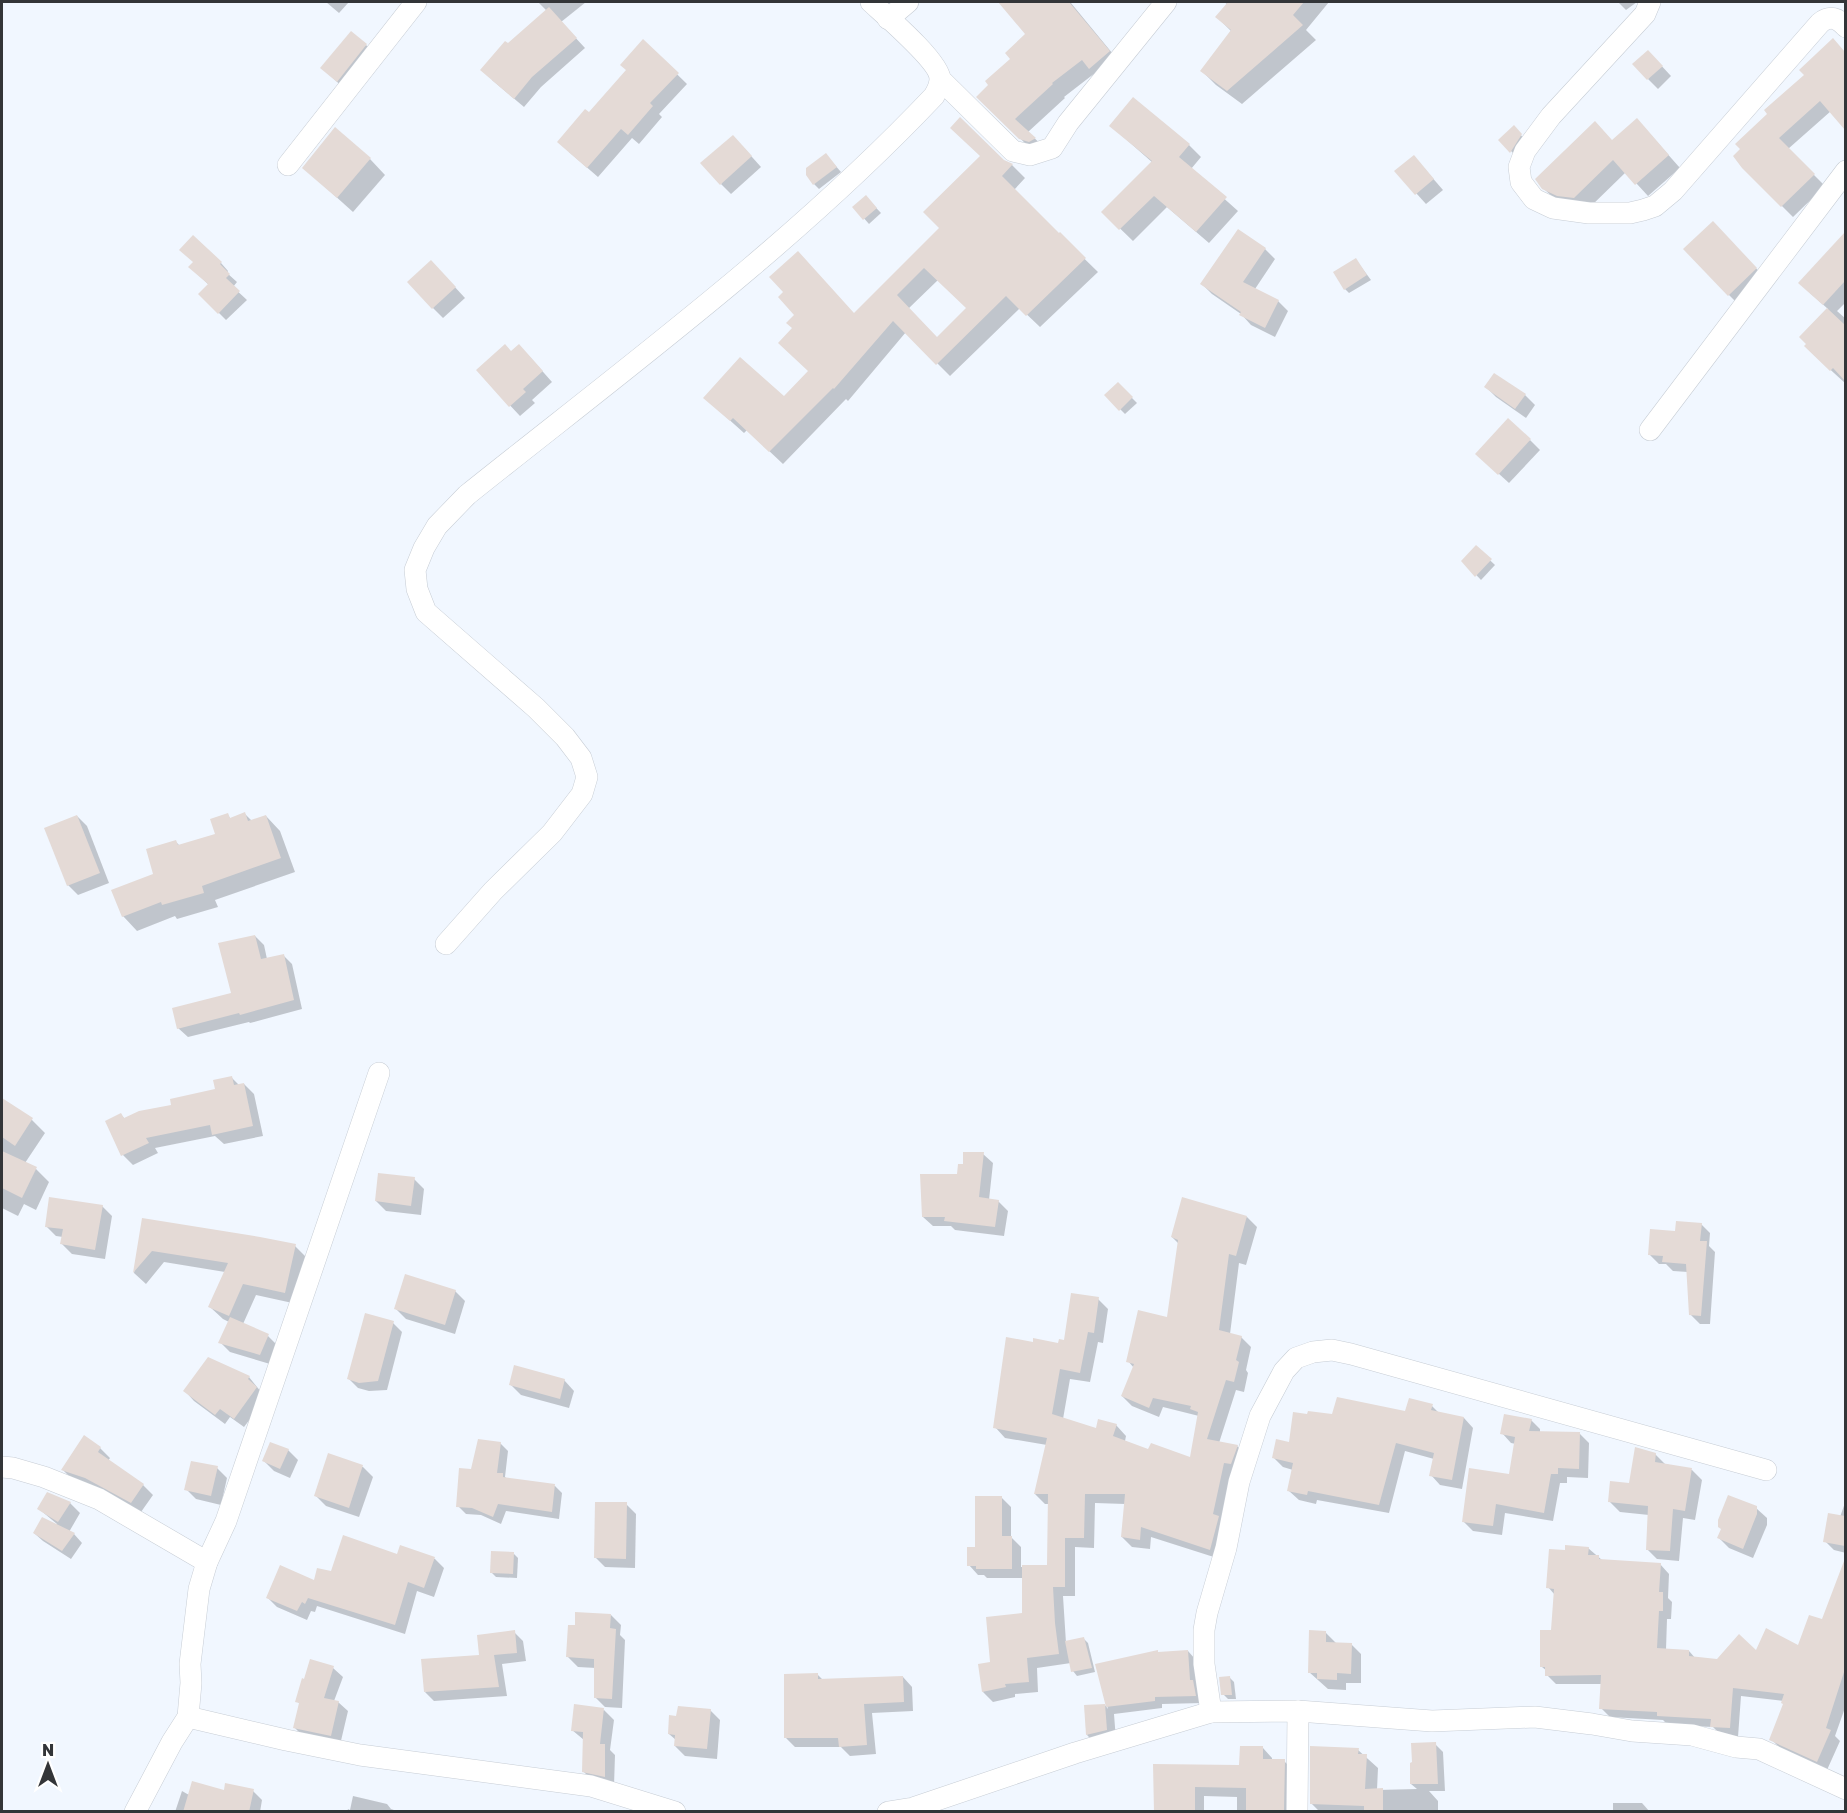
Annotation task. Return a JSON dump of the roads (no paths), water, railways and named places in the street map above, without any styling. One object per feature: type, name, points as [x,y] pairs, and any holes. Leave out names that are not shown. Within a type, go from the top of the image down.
[{"type":"street","points":[[288,165],[416,2]]},
{"type":"street","points":[[446,944],[493,891],[552,833],[582,794],[587,777],[581,758],[565,737],[536,708],[426,612],[417,589],[415,570],[423,548],[437,526],[467,495],[716,296],[845,186],[934,96],[940,80],[938,70],[871,2]]},
{"type":"street","points":[[888,19],[908,2]]},
{"type":"street","points":[[940,80],[1013,151],[1030,155],[1041,152],[1052,148],[1068,123],[1166,2]]},
{"type":"street","points":[[1650,2],[1645,14],[1551,116],[1525,151],[1519,168],[1521,182],[1534,199],[1553,208],[1589,213],[1630,213],[1654,206],[1673,191],[1824,19],[1835,18],[1845,27]]},
{"type":"street","points":[[1650,430],[1845,171]]},
{"type":"street","points":[[135,1812],[188,1717],[194,1621],[199,1589],[207,1562],[226,1521],[379,1073]]},
{"type":"street","points":[[1211,1712],[1204,1664],[1204,1630],[1207,1613],[1226,1548],[1239,1482],[1260,1416],[1284,1371],[1296,1358],[1313,1352],[1332,1350],[1351,1353],[1766,1470]]},
{"type":"street","points":[[2,1467],[44,1477],[99,1499],[207,1562]]},
{"type":"street","points":[[1297,1812],[1298,1711]]},
{"type":"street","points":[[888,1812],[913,1810],[1076,1753],[1211,1712],[1298,1711],[1432,1721],[1535,1717],[1632,1731],[1692,1735],[1736,1747],[1759,1749],[1845,1789]]},
{"type":"street","points":[[188,1717],[360,1755],[591,1786],[675,1812]]}]
